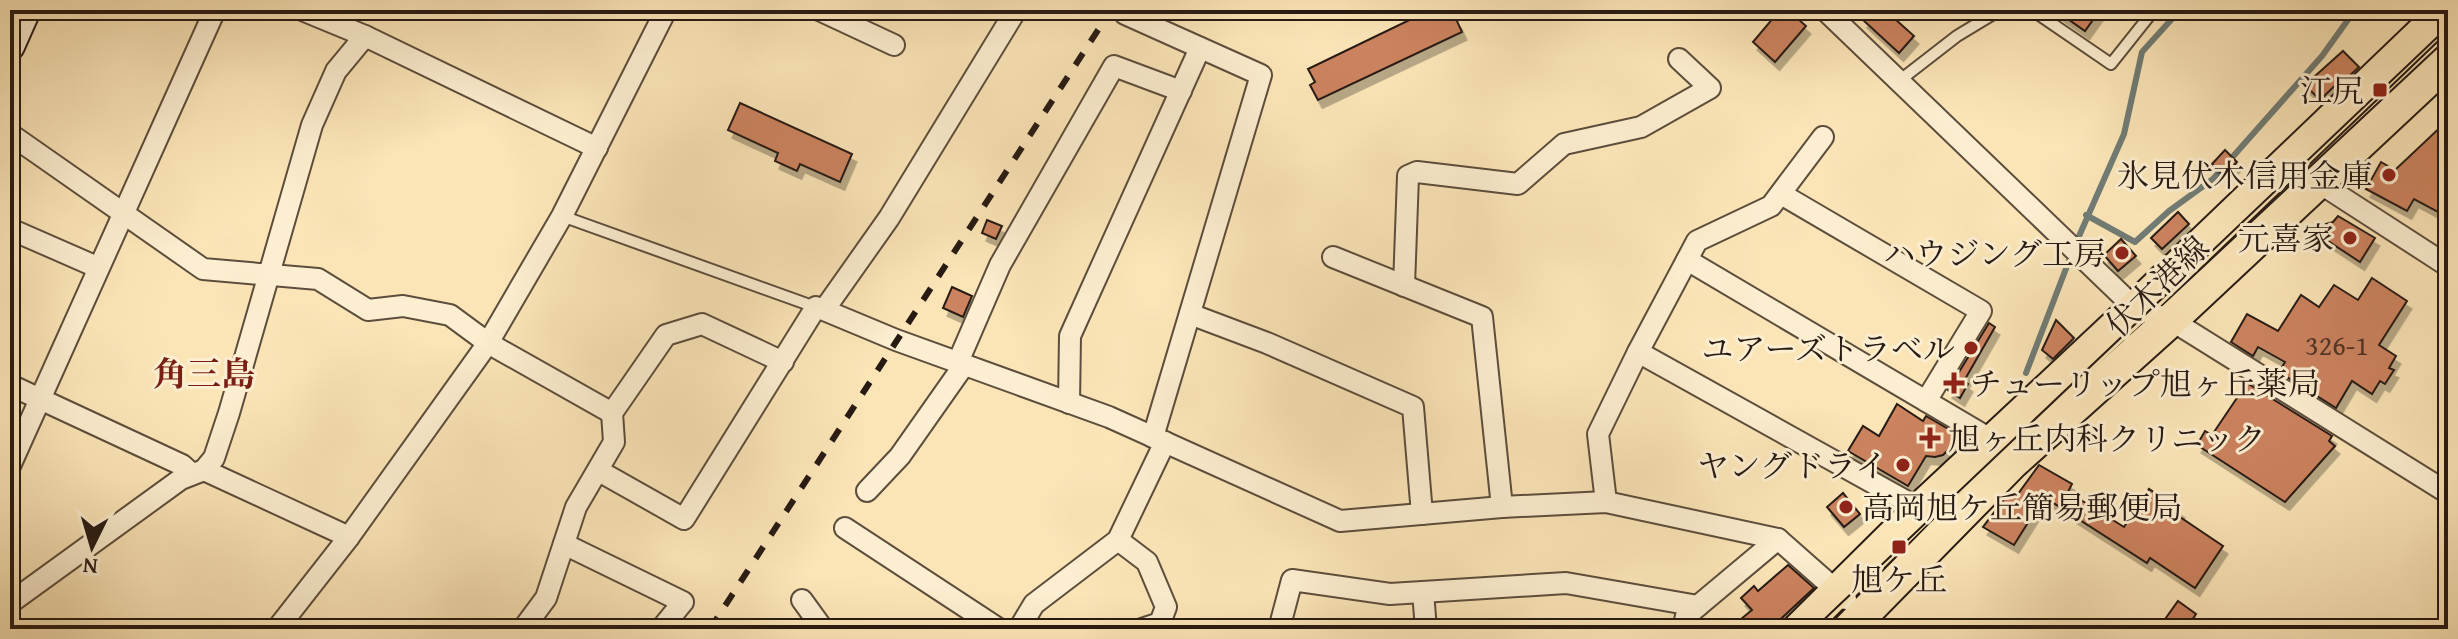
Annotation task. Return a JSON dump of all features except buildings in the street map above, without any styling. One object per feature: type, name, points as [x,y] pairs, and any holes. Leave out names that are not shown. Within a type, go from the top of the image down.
[{"type":"main road","name":"伏木港線","points":[[1799,629],[1920,509],[2135,308],[2432,21]]},
{"type":"main road","name":"伏木港線","points":[[1856,622],[2013,462],[2171,320],[2448,61]]},
{"type":"street","points":[[10,46],[26,10]]},
{"type":"street","points":[[10,466],[215,10]]},
{"type":"street","points":[[302,10],[365,36],[597,148]]},
{"type":"street","points":[[277,629],[349,537],[488,343],[562,216],[666,10]]},
{"type":"street","points":[[819,10],[894,45]]},
{"type":"street","points":[[599,471],[684,519],[783,362],[889,218],[1016,10]]},
{"type":"street","points":[[1825,10],[2135,308],[2171,320],[2448,493]]},
{"type":"street","points":[[1019,629],[1034,604],[1118,540],[1159,440],[1190,314],[1261,75],[1125,14]]},
{"type":"street","points":[[10,603],[150,500],[214,458],[312,125],[336,71],[365,36]]},
{"type":"street","points":[[1069,403],[1070,336],[1200,48]]},
{"type":"street","points":[[1404,286],[1408,176],[1417,172],[1518,184],[1564,144],[1641,127],[1710,88],[1679,59]]},
{"type":"street","points":[[867,491],[900,456],[961,364],[1000,265],[1114,66],[1181,91]]},
{"type":"street","points":[[10,134],[203,269],[318,279],[368,310],[403,306],[450,315],[488,343],[612,413]]},
{"type":"street","points":[[1606,502],[1598,434],[1697,241],[1771,206],[1823,137]]},
{"type":"street","points":[[2318,182],[2448,266]]},
{"type":"street","points":[[1781,194],[1981,311],[1926,401]]},
{"type":"street","points":[[10,229],[97,267]]},
{"type":"street","points":[[1333,257],[1482,317],[1502,507]]},
{"type":"street","points":[[1687,260],[1992,440]]},
{"type":"street","points":[[820,308],[1069,403],[1340,521],[1502,507],[1606,502],[1778,539],[1839,592],[1856,622]]},
{"type":"street","points":[[1190,314],[1267,343],[1413,407],[1422,514]]},
{"type":"street","points":[[523,629],[546,598],[576,507],[614,442],[612,413],[666,335],[702,324],[783,362]]},
{"type":"street","points":[[1638,352],[1920,509]]},
{"type":"street","points":[[10,385],[182,465],[349,537]]},
{"type":"street","points":[[845,528],[999,629]]},
{"type":"street","points":[[1683,629],[1686,616],[1778,539]]},
{"type":"street","points":[[1118,540],[1147,562],[1166,607],[1160,623],[1142,629]]},
{"type":"street","points":[[564,544],[683,602],[661,629]]},
{"type":"street","points":[[1279,629],[1292,580],[1390,594],[1566,583],[1698,606]]},
{"type":"street","points":[[1423,592],[1426,629]]},
{"type":"street","points":[[802,600],[823,629]]},
{"type":"lane","points":[[1899,81],[1957,36],[2000,10]]},
{"type":"lane","points":[[2032,10],[2111,64],[2154,10]]},
{"type":"lane","points":[[562,216],[820,308]]},
{"type":"waterway","points":[[2076,243],[2124,134],[2142,52],[2180,10]]},
{"type":"waterway","points":[[2086,215],[2135,242],[2169,211],[2213,179],[2322,56],[2355,10]]},
{"type":"waterway","points":[[2026,373],[2072,253]]},
{"type":"tram line","points":[[1814,629],[2448,27]]},
{"type":"railway","points":[[710,629],[1111,10]]},
{"type":"place","name":"江尻","points":[[2380,90]]},
{"type":"place","name":"氷見伏木信用金庫","points":[[2389,175]]},
{"type":"place","name":"元喜家","points":[[2350,238]]},
{"type":"place","name":"ハウジング工房","points":[[2122,253]]},
{"type":"place","name":"ユアーズトラベル","points":[[1971,348]]},
{"type":"place","name":"チューリップ旭ヶ丘薬局","points":[[1954,383]]},
{"type":"place","name":"旭ヶ丘内科クリニック","points":[[1930,438]]},
{"type":"place","name":"ヤングドライ","points":[[1903,465]]},
{"type":"place","name":"高岡旭ケ丘簡易郵便局","points":[[1846,507]]},
{"type":"place","name":"旭ケ丘","points":[[1899,547]]},
{"type":"district","name":"角三島","points":[[204,373]]}]
